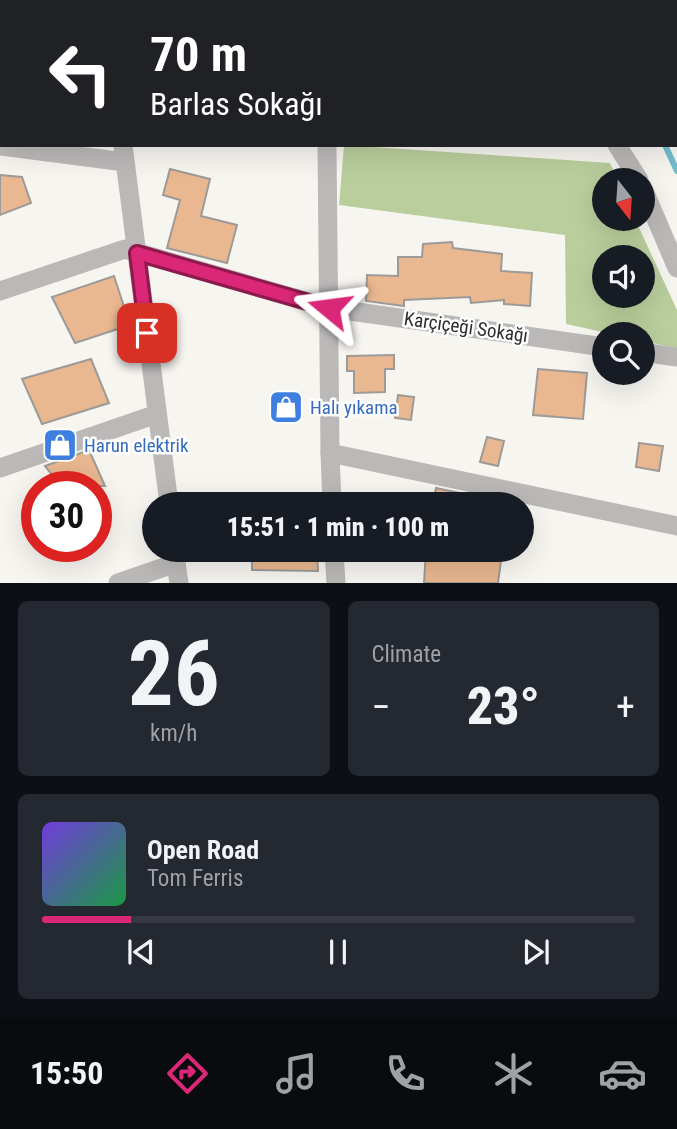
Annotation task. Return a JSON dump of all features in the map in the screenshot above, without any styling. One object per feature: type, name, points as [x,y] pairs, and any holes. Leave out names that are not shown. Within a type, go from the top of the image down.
[{"type":"street","points":[[16,147],[124,154],[168,492]]},
{"type":"street","points":[[327,147],[332,492]]},
{"type":"street","points":[[618,147],[631,168]]},
{"type":"street","points":[[655,216],[677,268]]},
{"type":"street","points":[[0,291],[125,249],[137,253]]},
{"type":"street","name":"Karçiçeği Sokağı","points":[[137,253],[329,308],[592,345]]},
{"type":"street","points":[[655,354],[677,357]]},
{"type":"street","points":[[0,468],[158,414]]},
{"type":"street","points":[[330,453],[677,526]]},
{"type":"street","points":[[334,562],[335,583]]},
{"type":"street","points":[[118,583],[177,565]]},
{"type":"green space","points":[[344,147],[610,163],[612,168],[592,168],[592,231],[641,231],[647,245],[592,245],[592,308],[655,308],[655,262],[677,310],[677,348],[655,344],[655,322],[592,322],[592,330],[566,324],[565,235],[339,205]]},
{"type":"building","points":[[170,169],[210,179],[201,216],[237,225],[227,263],[167,248],[180,200],[163,195]]},
{"type":"building","points":[[0,175],[22,177],[31,203],[0,215]]},
{"type":"building","points":[[452,242],[453,248],[502,254],[501,271],[532,273],[530,306],[504,304],[504,300],[471,303],[470,297],[404,300],[404,306],[366,301],[367,275],[398,276],[398,257],[422,257],[423,244]]},
{"type":"building","points":[[114,276],[130,325],[75,343],[52,297]]},
{"type":"building","points":[[394,355],[394,369],[385,369],[385,392],[354,393],[354,371],[347,371],[347,356]]},
{"type":"building","points":[[91,359],[109,403],[42,424],[22,379]]},
{"type":"building","points":[[538,369],[587,373],[583,419],[533,415]]},
{"type":"building","points":[[398,395],[414,397],[411,420],[395,418]]},
{"type":"building","points":[[487,437],[504,441],[498,466],[480,462]]},
{"type":"building","points":[[639,443],[663,446],[659,471],[636,467]]},
{"type":"building","points":[[89,450],[98,471],[49,471],[45,466]]},
{"type":"building","points":[[436,488],[455,492],[435,492]]},
{"type":"building","points":[[252,562],[318,562],[318,571],[252,570]]},
{"type":"building","points":[[425,562],[501,562],[498,583],[424,583]]},
{"type":"waterway","points":[[666,147],[677,171]]},
{"type":"place","name":"Halı yıkama","points":[[286,407]]},
{"type":"place","name":"Harun elektrik","points":[[60,445]]},
{"type":"route","points":[[147,333],[137,253],[329,308]]}]
